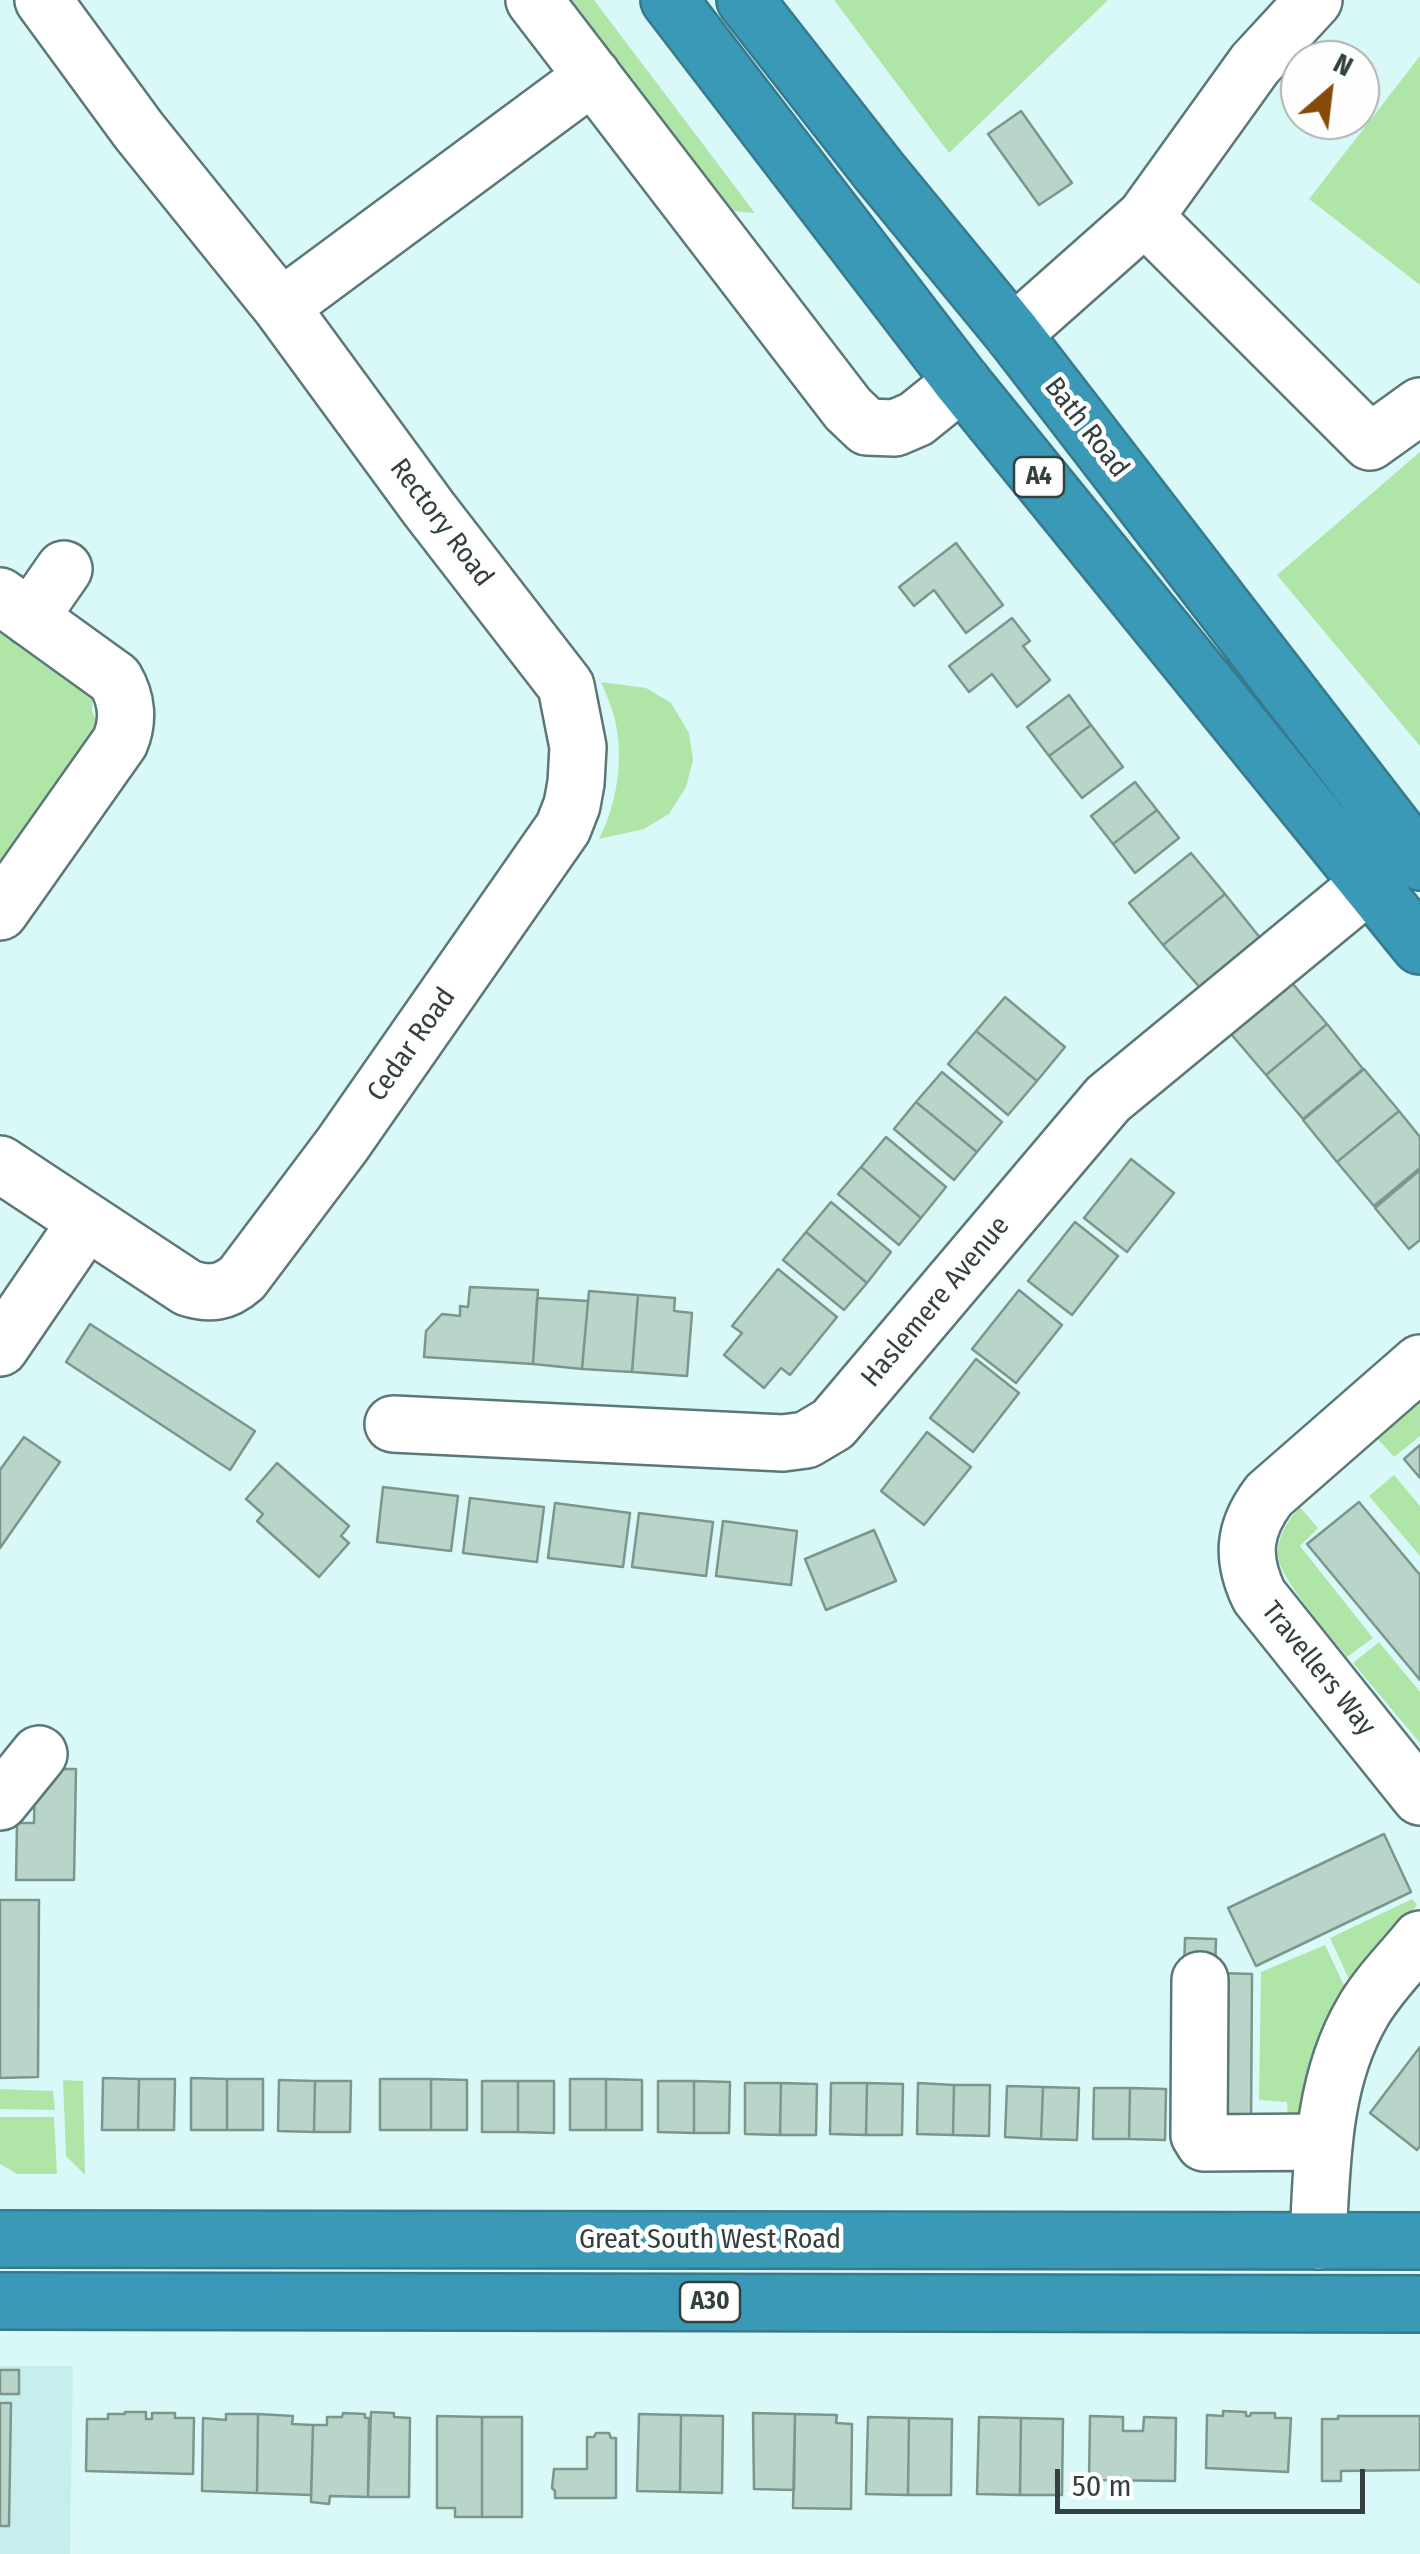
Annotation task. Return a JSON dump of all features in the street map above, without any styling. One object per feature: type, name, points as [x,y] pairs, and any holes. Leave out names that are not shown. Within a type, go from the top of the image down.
[{"type":"highway","name":"A4","points":[[669,0],[962,382],[1420,946]]},
{"type":"highway","name":"Bath Road","points":[[746,0],[879,171],[1014,334],[1420,862]]},
{"type":"highway","name":"Great South West Road","points":[[0,2239],[1420,2241]]},
{"type":"highway","name":"A30","points":[[0,2301],[1420,2304]]},
{"type":"street","name":"Rectory Road","points":[[43,0],[139,131],[281,308],[566,686],[578,747]]},
{"type":"street","points":[[534,0],[848,409],[868,427],[895,428],[916,419],[962,382]]},
{"type":"street","points":[[1014,334],[1144,217],[1255,64],[1314,0]]},
{"type":"street","points":[[281,308],[593,76]]},
{"type":"street","points":[[1144,217],[1370,442],[1420,406]]},
{"type":"street","points":[[0,912],[120,742],[125,725],[123,698],[115,679],[15,607],[64,569]]},
{"type":"street","name":"Cedar Road","points":[[86,1222],[188,1288],[218,1292],[242,1278],[342,1145],[564,828],[576,783],[578,747]]},
{"type":"street","name":"Haslemere Avenue","points":[[393,1424],[783,1443],[806,1440],[833,1424],[1108,1099],[1369,884]]},
{"type":"street","points":[[0,1164],[86,1222],[0,1348]]},
{"type":"street","name":"Travellers Way","points":[[1420,1362],[1269,1496],[1250,1526],[1247,1559],[1249,1576],[1259,1596],[1420,1796]]},
{"type":"street","points":[[0,1802],[39,1754]]},
{"type":"street","points":[[1318,2242],[1323,2142],[1342,2055],[1362,2011],[1420,1939]]},
{"type":"street","points":[[1200,1980],[1198,2135],[1204,2143],[1323,2142]]},
{"type":"shaded area","points":[[0,2366],[73,2366],[70,2554],[0,2554]]},
{"type":"green space","points":[[560,0],[594,0],[755,213],[721,210]]},
{"type":"green space","points":[[834,0],[1108,0],[949,153]]},
{"type":"green space","points":[[1420,56],[1420,285],[1309,199],[1355,140],[1380,140],[1380,108]]},
{"type":"green space","points":[[1420,452],[1420,746],[1277,575]]},
{"type":"green space","points":[[0,616],[93,692],[92,711],[101,732],[0,878]]},
{"type":"green space","points":[[601,682],[646,688],[671,703],[689,733],[693,760],[686,787],[669,814],[644,829],[599,839],[614,796],[619,766],[615,720]]},
{"type":"green space","points":[[1420,1398],[1420,1436],[1394,1457],[1377,1438]]},
{"type":"green space","points":[[1394,1475],[1420,1506],[1420,1556],[1369,1496]]},
{"type":"green space","points":[[1300,1507],[1318,1528],[1300,1546],[1373,1638],[1347,1657],[1281,1568],[1279,1543]]},
{"type":"green space","points":[[1379,1642],[1420,1692],[1420,1743],[1353,1663]]},
{"type":"green space","points":[[1412,1899],[1417,1905],[1353,1988],[1330,1938]]},
{"type":"green space","points":[[1325,1945],[1349,1996],[1319,2044],[1306,2078],[1303,2116],[1288,2119],[1287,2102],[1259,2100],[1261,1972]]},
{"type":"green space","points":[[63,2080],[83,2081],[85,2175],[66,2156]]},
{"type":"green space","points":[[0,2089],[53,2091],[55,2110],[0,2109]]},
{"type":"green space","points":[[0,2117],[54,2117],[57,2174],[17,2174],[0,2164]]},
{"type":"building","points":[[1021,111],[1072,183],[1039,205],[988,134]]},
{"type":"building","points":[[956,543],[1003,605],[966,633],[934,590],[914,606],[899,587]]},
{"type":"building","points":[[1012,618],[1030,641],[1023,646],[1050,680],[1017,707],[992,674],[969,692],[949,666]]},
{"type":"building","points":[[1069,695],[1091,725],[1049,756],[1027,727]]},
{"type":"building","points":[[1091,725],[1123,767],[1082,798],[1049,756]]},
{"type":"building","points":[[1135,782],[1157,810],[1113,844],[1091,816]]},
{"type":"building","points":[[1157,810],[1179,838],[1135,873],[1113,844]]},
{"type":"building","points":[[1191,853],[1225,894],[1163,945],[1129,903]]},
{"type":"building","points":[[1225,894],[1261,939],[1201,989],[1163,945]]},
{"type":"building","points":[[1292,983],[1327,1024],[1266,1075],[1231,1034]]},
{"type":"building","points":[[1005,997],[1065,1047],[1037,1081],[976,1031]]},
{"type":"building","points":[[1327,1024],[1363,1069],[1303,1119],[1266,1075]]},
{"type":"building","points":[[976,1031],[1037,1081],[1008,1115],[948,1064]]},
{"type":"building","points":[[1364,1069],[1399,1111],[1337,1162],[1303,1120]]},
{"type":"building","points":[[942,1072],[1002,1122],[977,1152],[916,1102]]},
{"type":"building","points":[[916,1102],[977,1152],[954,1180],[894,1129]]},
{"type":"building","points":[[1399,1111],[1420,1137],[1420,1168],[1374,1206],[1337,1162]]},
{"type":"building","points":[[886,1137],[946,1187],[921,1218],[861,1167]]},
{"type":"building","points":[[1131,1159],[1174,1193],[1127,1252],[1084,1218]]},
{"type":"building","points":[[861,1167],[921,1218],[899,1245],[838,1194]]},
{"type":"building","points":[[1420,1170],[1420,1240],[1409,1249],[1375,1208]]},
{"type":"building","points":[[831,1202],[891,1252],[867,1283],[806,1232]]},
{"type":"building","points":[[1075,1222],[1118,1256],[1072,1315],[1028,1281]]},
{"type":"building","points":[[806,1232],[867,1283],[844,1310],[783,1260]]},
{"type":"building","points":[[778,1269],[837,1317],[790,1375],[781,1368],[764,1388],[724,1355],[742,1333],[732,1326]]},
{"type":"building","points":[[470,1287],[538,1290],[533,1364],[424,1357],[426,1331],[442,1314],[460,1316],[460,1306],[468,1307]]},
{"type":"building","points":[[1019,1290],[1062,1325],[1016,1383],[972,1349]]},
{"type":"building","points":[[589,1291],[638,1295],[632,1372],[582,1369]]},
{"type":"building","points":[[638,1295],[675,1298],[674,1311],[692,1313],[687,1376],[632,1372]]},
{"type":"building","points":[[537,1298],[588,1301],[582,1369],[533,1364]]},
{"type":"building","points":[[90,1324],[255,1431],[230,1470],[66,1362]]},
{"type":"building","points":[[976,1359],[1019,1393],[973,1452],[930,1418]]},
{"type":"building","points":[[927,1432],[971,1467],[924,1525],[881,1491]]},
{"type":"building","points":[[24,1437],[60,1462],[0,1548],[0,1470]]},
{"type":"building","points":[[1420,1445],[1420,1478],[1404,1459]]},
{"type":"building","points":[[277,1463],[349,1526],[341,1536],[349,1543],[319,1577],[257,1521],[263,1514],[246,1499]]},
{"type":"building","points":[[383,1487],[458,1496],[451,1551],[377,1542]]},
{"type":"building","points":[[470,1498],[544,1507],[537,1562],[463,1553]]},
{"type":"building","points":[[1359,1502],[1420,1575],[1420,1680],[1307,1544]]},
{"type":"building","points":[[555,1503],[630,1513],[623,1567],[548,1558]]},
{"type":"building","points":[[639,1513],[713,1522],[706,1576],[632,1567]]},
{"type":"building","points":[[723,1521],[797,1531],[791,1585],[716,1576]]},
{"type":"building","points":[[874,1530],[896,1581],[826,1610],[805,1559]]},
{"type":"building","points":[[35,1769],[76,1769],[74,1880],[16,1880],[17,1823],[34,1823]]},
{"type":"building","points":[[1384,1834],[1411,1892],[1256,1966],[1228,1908]]},
{"type":"building","points":[[0,1900],[39,1900],[38,2077],[0,2078]]},
{"type":"building","points":[[1185,1938],[1216,1939],[1215,1972],[1184,1971]]},
{"type":"building","points":[[1220,1973],[1252,1974],[1251,2129],[1219,2129]]},
{"type":"building","points":[[1420,2047],[1420,2146],[1417,2150],[1370,2113]]},
{"type":"building","points":[[103,2078],[139,2079],[138,2130],[102,2130]]},
{"type":"building","points":[[191,2078],[227,2079],[227,2130],[191,2130]]},
{"type":"building","points":[[139,2079],[175,2079],[174,2130],[138,2130]]},
{"type":"building","points":[[227,2079],[263,2079],[263,2130],[227,2130]]},
{"type":"building","points":[[380,2079],[431,2079],[431,2130],[380,2130]]},
{"type":"building","points":[[431,2079],[467,2080],[467,2130],[431,2130]]},
{"type":"building","points":[[570,2079],[606,2079],[606,2130],[570,2130]]},
{"type":"building","points":[[606,2079],[642,2080],[642,2130],[606,2130]]},
{"type":"building","points":[[279,2080],[315,2081],[314,2132],[278,2131]]},
{"type":"building","points":[[315,2081],[351,2081],[350,2132],[314,2132]]},
{"type":"building","points":[[482,2081],[518,2081],[518,2132],[482,2132]]},
{"type":"building","points":[[518,2081],[554,2081],[554,2133],[518,2132]]},
{"type":"building","points":[[658,2081],[694,2081],[694,2133],[658,2132]]},
{"type":"building","points":[[694,2081],[730,2082],[729,2133],[694,2133]]},
{"type":"building","points":[[745,2083],[781,2083],[780,2135],[745,2134]]},
{"type":"building","points":[[781,2083],[817,2084],[816,2135],[780,2135]]},
{"type":"building","points":[[831,2083],[867,2083],[866,2135],[830,2134]]},
{"type":"building","points":[[867,2083],[903,2084],[902,2135],[866,2135]]},
{"type":"building","points":[[918,2083],[954,2085],[953,2135],[917,2134]]},
{"type":"building","points":[[954,2085],[990,2085],[989,2136],[953,2135]]},
{"type":"building","points":[[1007,2086],[1043,2087],[1041,2139],[1005,2137]]},
{"type":"building","points":[[1043,2087],[1079,2088],[1077,2140],[1041,2139]]},
{"type":"building","points":[[1094,2088],[1130,2088],[1129,2139],[1093,2139]]},
{"type":"building","points":[[1130,2088],[1166,2089],[1165,2140],[1129,2139]]},
{"type":"building","points":[[0,2370],[19,2370],[19,2394],[0,2394]]},
{"type":"building","points":[[0,2403],[11,2403],[9,2526],[0,2526]]},
{"type":"building","points":[[1223,2411],[1246,2412],[1246,2416],[1275,2413],[1275,2418],[1291,2418],[1288,2472],[1206,2468],[1207,2415],[1223,2416]]},
{"type":"building","points":[[146,2412],[146,2419],[152,2419],[152,2413],[194,2418],[193,2474],[86,2471],[87,2419],[108,2419],[108,2414]]},
{"type":"building","points":[[371,2412],[410,2418],[409,2497],[368,2497]]},
{"type":"building","points":[[343,2413],[365,2414],[369,2418],[368,2497],[330,2496],[329,2504],[311,2502],[313,2425],[327,2425],[327,2417],[342,2417]]},
{"type":"building","points":[[753,2413],[795,2414],[794,2490],[754,2489]]},
{"type":"building","points":[[226,2414],[258,2414],[257,2493],[202,2491],[203,2418],[226,2420]]},
{"type":"building","points":[[258,2414],[293,2416],[292,2424],[313,2425],[311,2495],[257,2493]]},
{"type":"building","points":[[639,2414],[681,2415],[680,2492],[637,2491]]},
{"type":"building","points":[[795,2414],[837,2415],[836,2423],[852,2424],[851,2509],[793,2508]]},
{"type":"building","points":[[681,2415],[723,2416],[722,2493],[680,2492]]},
{"type":"building","points":[[437,2416],[482,2417],[482,2517],[455,2517],[455,2508],[437,2508]]},
{"type":"building","points":[[1090,2416],[1123,2417],[1123,2431],[1143,2431],[1144,2417],[1176,2418],[1175,2481],[1089,2480]]},
{"type":"building","points":[[1420,2416],[1420,2470],[1341,2471],[1341,2481],[1322,2481],[1322,2419]]},
{"type":"building","points":[[482,2417],[522,2417],[522,2517],[482,2517]]},
{"type":"building","points":[[868,2417],[909,2418],[908,2495],[866,2494]]},
{"type":"building","points":[[979,2417],[1021,2418],[1020,2495],[977,2494]]},
{"type":"building","points":[[909,2418],[952,2419],[951,2495],[908,2495]]},
{"type":"building","points":[[1021,2418],[1063,2419],[1062,2495],[1020,2495]]},
{"type":"building","points":[[609,2433],[616,2438],[616,2498],[555,2498],[554,2469],[587,2469],[587,2437]]}]
